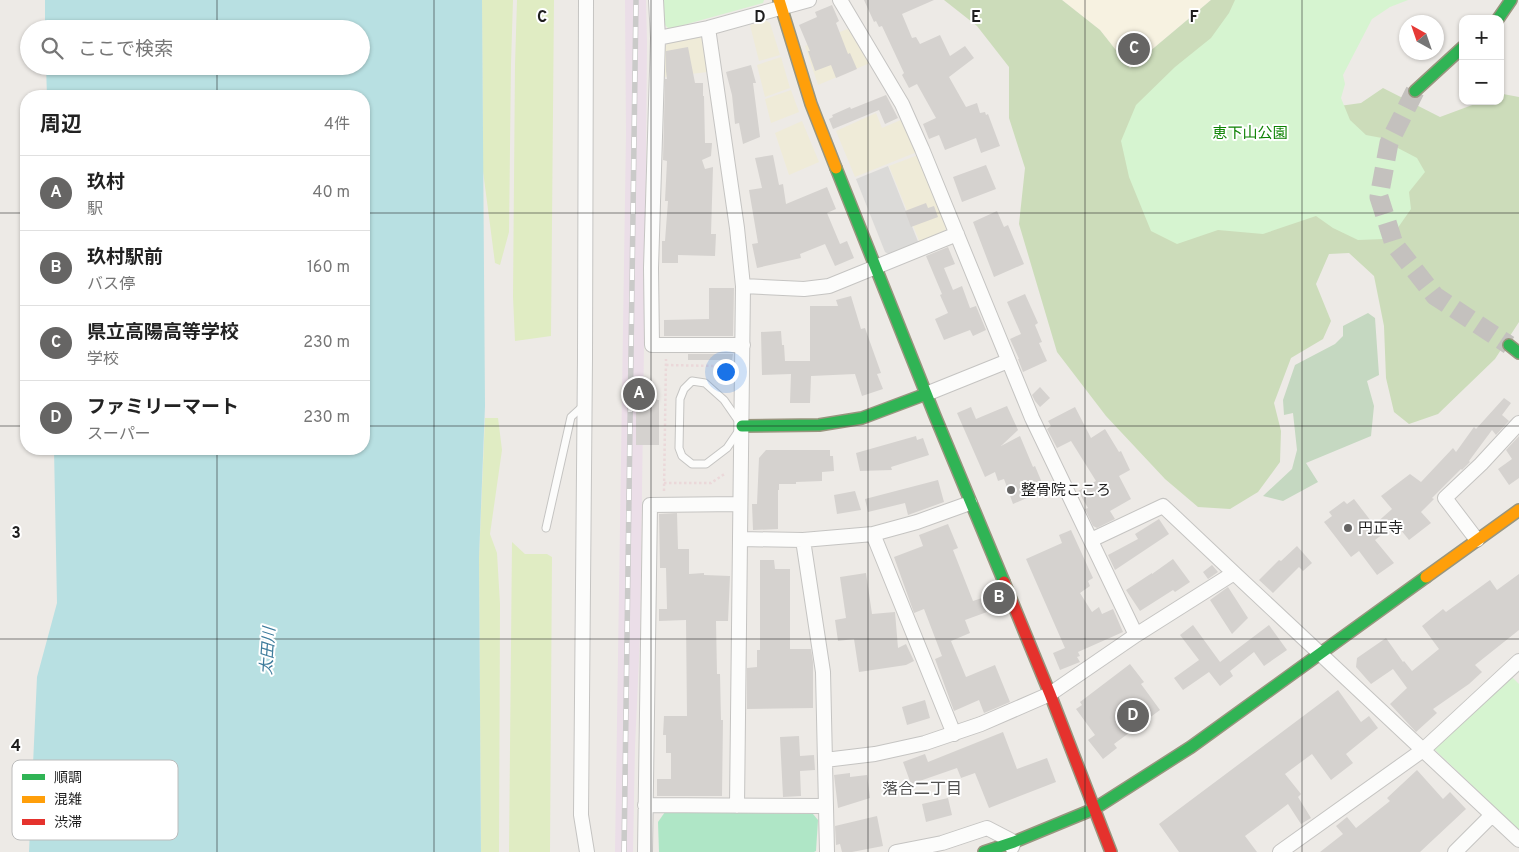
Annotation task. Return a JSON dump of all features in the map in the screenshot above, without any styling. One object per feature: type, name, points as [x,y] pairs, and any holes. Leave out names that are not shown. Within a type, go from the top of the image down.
[{"type":"street","points":[[586,0],[582,815],[587,852]]},
{"type":"street","points":[[656,0],[658,38],[651,268],[652,345],[743,345]]},
{"type":"street","points":[[658,38],[708,28],[780,4],[809,0]]},
{"type":"street","points":[[840,0],[902,104],[1032,418],[1136,635]]},
{"type":"street","points":[[1501,15],[1512,0]]},
{"type":"street","points":[[780,4],[811,104],[926,394],[1050,694],[1112,852]]},
{"type":"street","points":[[708,28],[744,286],[738,806]]},
{"type":"street","points":[[1415,91],[1459,50]]},
{"type":"street","points":[[744,286],[804,290],[829,286],[957,234]]},
{"type":"street","points":[[1509,345],[1519,353]]},
{"type":"street","points":[[742,426],[819,425],[862,418],[1008,361]]},
{"type":"street","points":[[1476,540],[1445,498],[1481,464],[1519,423]]},
{"type":"street","points":[[740,539],[803,540],[873,534],[918,522],[970,503]]},
{"type":"street","points":[[645,852],[650,505],[740,504]]},
{"type":"street","points":[[1091,540],[1163,506],[1519,840]]},
{"type":"street","points":[[984,852],[1012,847],[1094,809],[1191,747],[1519,510]]},
{"type":"street","points":[[873,534],[954,734]]},
{"type":"street","points":[[803,540],[823,672],[827,852]]},
{"type":"street","points":[[825,760],[875,754],[925,743],[982,724],[1050,694],[1136,635],[1234,573]]},
{"type":"street","points":[[1280,852],[1423,750],[1517,668]]},
{"type":"street","points":[[645,805],[826,806]]},
{"type":"street","points":[[1455,852],[1492,815]]},
{"type":"street","points":[[896,852],[942,843],[988,828],[1012,847]]},
{"type":"lane","points":[[692,381],[706,383],[724,400],[742,426],[727,448],[706,464],[692,464],[682,456],[679,448],[680,399],[684,389],[692,381]]},
{"type":"lane","points":[[546,528],[572,418],[585,405]]},
{"type":"path","points":[[664,505],[666,345]]},
{"type":"path","points":[[666,365],[716,366],[730,386]]},
{"type":"path","points":[[664,483],[711,483],[725,474],[728,469]]},
{"type":"shaded area","points":[[625,0],[646,0],[645,272],[640,637],[633,852],[615,852],[626,134]]},
{"type":"shaded area","points":[[1062,0],[1211,0],[1130,68],[1100,30]]},
{"type":"shaded area","points":[[765,20],[770,23],[780,55],[759,61],[750,25]]},
{"type":"shaded area","points":[[850,28],[870,63],[818,85],[805,46]]},
{"type":"shaded area","points":[[700,37],[704,41],[708,72],[664,77],[663,48],[668,43]]},
{"type":"shaded area","points":[[781,57],[790,88],[765,97],[757,65]]},
{"type":"shaded area","points":[[791,90],[799,112],[771,123],[765,99]]},
{"type":"shaded area","points":[[876,113],[882,128],[903,119],[917,152],[855,177],[836,131]]},
{"type":"shaded area","points":[[802,121],[819,162],[789,175],[775,133]]},
{"type":"shaded area","points":[[918,155],[947,224],[944,234],[920,243],[889,166]]},
{"type":"shaded area","points":[[888,166],[919,244],[890,255],[885,252],[856,179]]},
{"type":"green space","points":[[482,0],[513,0],[509,232],[500,265],[495,263],[483,171]]},
{"type":"green space","points":[[517,0],[554,0],[551,336],[515,341],[513,297]]},
{"type":"green space","points":[[663,0],[764,0],[763,3],[669,29],[664,24]]},
{"type":"green space","points":[[944,0],[1062,0],[1100,30],[1130,68],[1211,0],[1312,0],[1332,107],[1361,103],[1383,88],[1440,117],[1472,105],[1504,105],[1504,94],[1519,97],[1519,322],[1495,359],[1438,414],[1409,424],[1394,412],[1386,378],[1384,326],[1374,276],[1349,253],[1329,254],[1316,284],[1331,321],[1323,339],[1291,358],[1274,403],[1281,431],[1280,462],[1258,492],[1230,509],[1198,507],[1165,479],[1106,416],[1057,352],[1019,224],[1025,168],[1009,118],[1009,67],[977,26]]},
{"type":"green space","name":"恵下山公園","points":[[1235,0],[1408,0],[1390,7],[1372,19],[1343,75],[1345,84],[1341,98],[1350,120],[1366,135],[1382,138],[1417,158],[1425,172],[1409,192],[1411,209],[1397,229],[1384,239],[1358,240],[1333,228],[1316,216],[1263,234],[1218,230],[1177,244],[1151,231],[1129,177],[1121,141],[1136,105],[1175,67],[1211,38],[1229,13]]},
{"type":"green space","points":[[1368,313],[1375,318],[1379,375],[1367,381],[1374,406],[1371,436],[1306,463],[1318,482],[1283,501],[1263,496],[1292,469],[1297,450],[1293,413],[1284,415],[1283,400],[1295,365],[1335,344],[1343,336],[1343,326]]},
{"type":"green space","points":[[485,418],[498,418],[502,450],[490,534],[497,553],[500,604],[499,852],[481,852],[479,558]]},
{"type":"green space","points":[[512,542],[525,554],[547,554],[552,557],[550,852],[509,852]]},
{"type":"green space","points":[[1512,677],[1519,684],[1519,830],[1434,749]]},
{"type":"green space","points":[[665,812],[813,814],[818,820],[816,851],[659,852],[658,822]]},
{"type":"water","name":"太田川","points":[[45,0],[482,0],[485,406],[479,558],[481,852],[29,852],[30,840],[178,840],[178,760],[33,760],[37,677],[57,603],[54,455],[370,455],[370,90],[47,90],[46,75],[370,75],[370,20],[45,20]]},
{"type":"building","points":[[864,0],[934,0],[902,14],[912,38],[916,37],[920,44],[940,35],[950,56],[965,46],[974,58],[949,77],[966,107],[977,103],[980,113],[985,112],[986,115],[988,114],[1000,146],[981,153],[976,138],[945,150],[939,135],[929,139],[923,124],[936,118],[917,84],[909,88],[882,26],[879,27],[876,21],[874,22]]},
{"type":"building","points":[[832,5],[839,21],[836,23],[848,54],[850,53],[857,69],[836,78],[831,65],[815,71],[808,51],[810,51],[799,25],[817,17],[815,12]]},
{"type":"building","points":[[688,47],[695,83],[703,83],[705,143],[712,143],[711,156],[702,160],[705,169],[713,167],[711,234],[716,234],[715,256],[678,255],[678,263],[662,263],[662,241],[665,241],[668,201],[665,201],[667,161],[663,160],[665,79],[667,79],[666,51]]},
{"type":"building","points":[[751,65],[756,83],[753,83],[760,137],[743,144],[739,123],[735,124],[732,95],[726,72]]},
{"type":"building","points":[[886,95],[898,118],[885,124],[879,110],[833,129],[829,119],[833,117],[832,115]]},
{"type":"building","points":[[773,155],[779,185],[783,184],[786,204],[827,187],[836,209],[827,213],[840,244],[847,241],[854,258],[835,266],[825,244],[800,254],[801,258],[757,268],[752,244],[758,243],[749,190],[762,188],[755,158]]},
{"type":"building","points":[[986,165],[996,189],[962,202],[953,177]]},
{"type":"building","points":[[926,203],[928,208],[934,206],[938,217],[911,227],[905,211]]},
{"type":"building","points":[[997,211],[1004,227],[1008,225],[1024,264],[994,277],[973,222]]},
{"type":"building","points":[[948,247],[955,264],[944,268],[953,290],[962,286],[970,308],[976,306],[986,330],[973,336],[970,330],[944,340],[935,319],[948,313],[926,256]]},
{"type":"building","points":[[709,288],[734,288],[733,336],[664,336],[664,320],[709,319]]},
{"type":"building","points":[[1025,294],[1038,323],[1035,325],[1042,342],[1039,343],[1047,361],[1023,372],[1010,339],[1021,334],[1007,302]]},
{"type":"building","points":[[851,296],[861,329],[865,328],[881,373],[877,374],[883,389],[862,396],[855,374],[811,376],[810,403],[790,403],[791,374],[762,375],[761,332],[781,331],[785,361],[810,361],[810,306],[838,306],[836,300]]},
{"type":"building","points":[[688,354],[733,354],[732,360],[688,360]]},
{"type":"building","points":[[1040,387],[1050,398],[1040,407],[1032,395]]},
{"type":"building","points":[[1504,398],[1511,403],[1502,415],[1509,421],[1496,435],[1492,430],[1470,462],[1432,498],[1434,499],[1421,512],[1431,523],[1409,540],[1396,524],[1375,540],[1394,563],[1377,575],[1359,551],[1351,557],[1324,522],[1332,516],[1329,512],[1344,501],[1347,504],[1354,499],[1374,525],[1392,509],[1381,496],[1410,474],[1421,482],[1453,448],[1456,452],[1474,427],[1476,429]]},
{"type":"building","points":[[636,399],[659,400],[659,445],[636,445]]},
{"type":"building","points":[[1007,406],[1018,430],[1001,446],[1020,436],[1045,490],[1013,504],[1004,479],[998,481],[995,472],[985,477],[957,413],[971,407],[976,419]]},
{"type":"building","points":[[1075,407],[1091,438],[1105,429],[1119,452],[1121,451],[1130,470],[1119,476],[1131,499],[1110,511],[1115,519],[1097,528],[1093,526],[1085,509],[1088,508],[1078,491],[1096,481],[1071,441],[1057,448],[1047,429],[1051,426],[1048,421]]},
{"type":"building","points":[[916,436],[917,440],[923,438],[929,455],[891,467],[892,470],[860,471],[856,453]]},
{"type":"building","points":[[1519,436],[1519,478],[1509,485],[1498,469],[1512,459],[1506,450]]},
{"type":"building","points":[[766,450],[830,450],[830,456],[833,456],[834,471],[822,472],[822,481],[779,484],[778,529],[753,530],[752,504],[757,504],[759,458]]},
{"type":"building","points":[[938,480],[944,502],[908,515],[905,503],[868,512],[865,499]]},
{"type":"building","points":[[855,491],[861,510],[837,514],[834,495]]},
{"type":"building","points":[[677,513],[678,549],[689,549],[689,574],[704,573],[704,575],[730,576],[728,621],[716,621],[717,674],[720,674],[721,720],[723,720],[722,796],[657,796],[657,779],[671,779],[671,753],[666,753],[666,735],[663,735],[664,716],[687,716],[686,620],[659,621],[659,609],[667,609],[666,568],[660,568],[659,514]]},
{"type":"building","points":[[1159,519],[1169,534],[1115,570],[1108,555],[1138,539],[1135,534]]},
{"type":"building","points":[[948,524],[958,548],[953,550],[973,601],[982,598],[987,612],[965,620],[970,633],[951,641],[966,677],[995,665],[1010,702],[984,713],[979,700],[954,711],[935,659],[942,656],[924,609],[914,613],[894,557],[923,546],[919,535]]},
{"type":"building","points":[[1071,530],[1093,578],[1088,581],[1090,586],[1080,593],[1092,612],[1099,607],[1102,614],[1113,609],[1123,632],[1078,652],[1080,656],[1077,657],[1080,662],[1060,670],[1053,653],[1065,648],[1026,559],[1062,543],[1059,535]]},
{"type":"building","points":[[1297,546],[1312,563],[1303,571],[1299,567],[1273,593],[1259,580],[1279,560],[1281,561]]},
{"type":"building","points":[[1173,559],[1190,582],[1175,592],[1173,590],[1140,611],[1126,590]]},
{"type":"building","points":[[760,560],[774,560],[775,569],[790,569],[790,649],[811,649],[813,662],[813,708],[747,709],[747,668],[757,667],[757,650],[760,650]]},
{"type":"building","points":[[1212,565],[1218,572],[1208,579],[1203,572]]},
{"type":"building","points":[[866,573],[872,614],[895,612],[898,648],[906,644],[914,661],[906,665],[859,672],[854,639],[838,641],[835,620],[846,618],[840,577]]},
{"type":"building","points":[[1519,574],[1519,630],[1475,665],[1482,672],[1469,684],[1433,709],[1437,713],[1416,732],[1390,704],[1407,688],[1393,669],[1371,684],[1356,667],[1357,658],[1386,638],[1412,671],[1439,649],[1422,626],[1443,609],[1446,612],[1490,580],[1497,590]]},
{"type":"building","points":[[1228,587],[1248,618],[1232,634],[1210,600]]},
{"type":"building","points":[[1193,625],[1220,662],[1269,625],[1287,650],[1264,666],[1254,652],[1230,671],[1233,676],[1220,686],[1209,672],[1183,690],[1174,678],[1199,660],[1180,635]]},
{"type":"building","points":[[1130,664],[1144,682],[1141,684],[1160,710],[1114,744],[1117,748],[1103,759],[1088,740],[1095,735],[1076,709],[1082,705],[1080,702]]},
{"type":"building","points":[[1338,690],[1361,722],[1369,716],[1378,728],[1346,754],[1353,763],[1331,780],[1312,754],[1285,774],[1301,794],[1298,797],[1311,818],[1301,824],[1288,804],[1245,836],[1257,852],[1179,852],[1159,824]]},
{"type":"building","points":[[925,700],[930,718],[907,725],[902,707]]},
{"type":"building","points":[[1003,732],[1017,769],[1047,758],[1056,782],[989,808],[975,773],[961,778],[957,768],[911,784],[903,762],[925,754],[928,762]]},
{"type":"building","points":[[799,736],[800,756],[814,755],[815,770],[800,771],[801,796],[783,797],[780,737]]},
{"type":"building","points":[[1417,770],[1443,799],[1450,792],[1466,809],[1420,852],[1320,852],[1343,834],[1336,826],[1347,817],[1356,828],[1390,801],[1387,798]]},
{"type":"building","points":[[850,773],[850,777],[867,775],[870,798],[838,808],[834,775]]},
{"type":"building","points":[[948,798],[952,815],[926,822],[922,804]]},
{"type":"building","points":[[877,816],[883,846],[842,852],[840,844],[836,845],[835,826]]},
{"type":"tunnel","points":[[1415,91],[1389,143],[1379,197],[1394,244],[1435,296],[1509,345]]},
{"type":"railway","points":[[624,852],[636,0]]},
{"type":"traffic: fast","points":[[1501,15],[1511,0]]},
{"type":"traffic: fast","points":[[1415,91],[1459,51]]},
{"type":"traffic: fast","points":[[836,168],[935,416],[1004,582]]},
{"type":"traffic: fast","points":[[1509,345],[1519,353]]},
{"type":"traffic: fast","points":[[742,426],[819,425],[862,418],[926,394]]},
{"type":"traffic: fast","points":[[984,852],[1014,842],[1094,809],[1191,747],[1426,577]]},
{"type":"traffic: slow","points":[[779,0],[811,104],[836,168]]},
{"type":"traffic: slow","points":[[1426,577],[1519,510]]},
{"type":"traffic: jam","points":[[1004,582],[1050,694],[1111,852]]},
{"type":"place","name":"県立高陽高等学校","points":[[1134,49]]},
{"type":"place","name":"玖村","points":[[639,394]]},
{"type":"place","name":"整骨院こころ","points":[[1011,490]]},
{"type":"place","name":"円正寺","points":[[1348,528]]},
{"type":"place","name":"玖村駅前","points":[[999,598]]},
{"type":"place","name":"ファミリーマート","points":[[1133,716]]},
{"type":"district","name":"落合二丁目","points":[[922,788]]}]
